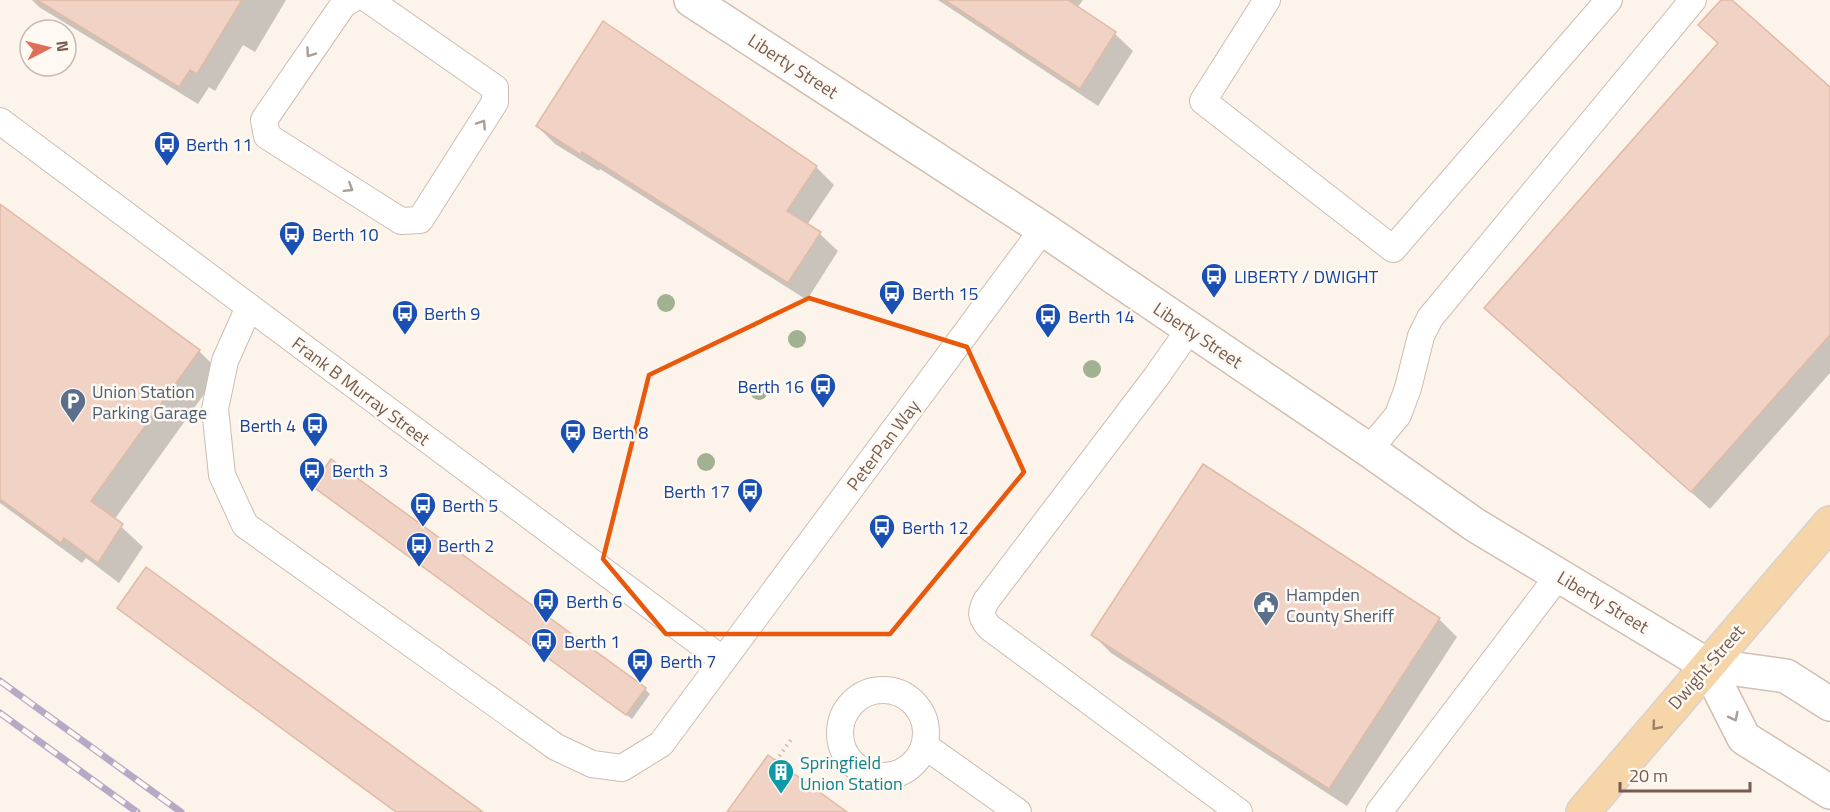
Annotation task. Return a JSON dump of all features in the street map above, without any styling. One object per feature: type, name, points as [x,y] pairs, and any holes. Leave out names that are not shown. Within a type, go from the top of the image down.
[{"type":"main road","name":"Liberty Street","points":[[691,0],[1043,230],[1369,450],[1474,525],[1707,665],[1786,676],[1830,704]]},
{"type":"main road","name":"Dwight Street","points":[[1583,812],[1830,523]]},
{"type":"main road","points":[[1707,665],[1744,738],[1830,792]]},
{"type":"lane","points":[[351,0],[343,5],[264,120],[267,136],[401,221],[420,220],[495,102],[495,88],[369,0]]},
{"type":"lane","points":[[1267,0],[1203,101],[1393,249],[1609,0]]},
{"type":"lane","points":[[1369,450],[1398,414],[1408,388],[1421,336],[1430,318],[1693,0]]},
{"type":"lane","name":"Frank B Murray Street","points":[[0,122],[723,660]]},
{"type":"lane","name":"PeterPan Way","points":[[249,307],[225,361],[215,409],[222,475],[245,525],[556,747],[592,764],[622,768],[661,744],[1043,230]]},
{"type":"lane","points":[[1189,330],[986,601],[982,609],[982,618],[989,627],[1239,812]]},
{"type":"lane","points":[[1379,812],[1559,575]]},
{"type":"lane","points":[[925,746],[1018,812]]},
{"type":"path","points":[[776,761],[792,738]]},
{"type":"highlighted area","points":[[809,298],[967,347],[1024,472],[890,634],[666,634],[603,559],[649,375]]},
{"type":"building","points":[[37,0],[242,0],[197,74],[190,70],[179,87],[78,25],[78,18],[66,18]]},
{"type":"building","points":[[945,0],[1068,0],[1116,32],[1080,89]]},
{"type":"building","points":[[1721,0],[1732,0],[1830,87],[1830,335],[1691,492],[1484,308],[1718,43],[1698,25]]},
{"type":"building","points":[[603,21],[817,166],[787,211],[821,232],[788,283],[582,152],[581,155],[536,126]]},
{"type":"building","name":"Union Station Parking Garage","points":[[0,204],[200,350],[91,501],[123,524],[98,563],[64,538],[61,543],[0,499]]},
{"type":"building","points":[[331,459],[646,688],[626,715],[312,486]]},
{"type":"building","name":"Hampden County Sheriff","points":[[1203,464],[1440,618],[1329,789],[1091,635]]},
{"type":"building","points":[[146,567],[483,812],[396,812],[117,608]]},
{"type":"building","name":"Springfield Union Station","points":[[768,755],[847,812],[727,812]]},
{"type":"railway","points":[[0,681],[181,812]]},
{"type":"railway","points":[[0,713],[137,812]]},
{"type":"place","name":"Berth 11","points":[[167,167]]},
{"type":"place","name":"Berth 10","points":[[292,257]]},
{"type":"place","name":"LIBERTY / DWIGHT","points":[[1214,299]]},
{"type":"place","name":"Berth 15","points":[[892,316]]},
{"type":"place","name":"Berth 9","points":[[405,336]]},
{"type":"place","name":"Berth 14","points":[[1048,339]]},
{"type":"place","name":"Berth 16","points":[[823,409]]},
{"type":"place","name":"Union Station Parking Garage","points":[[73,424]]},
{"type":"place","name":"Berth 4","points":[[315,448]]},
{"type":"place","name":"Berth 8","points":[[573,455]]},
{"type":"place","name":"Berth 3","points":[[312,493]]},
{"type":"place","name":"Berth 17","points":[[750,514]]},
{"type":"place","name":"Berth 5","points":[[423,528]]},
{"type":"place","name":"Berth 12","points":[[882,550]]},
{"type":"place","name":"Berth 2","points":[[419,568]]},
{"type":"place","name":"Berth 6","points":[[546,624]]},
{"type":"place","name":"Hampden County Sheriff","points":[[1266,627]]},
{"type":"place","name":"Berth 1","points":[[544,664]]},
{"type":"place","name":"Berth 7","points":[[640,684]]},
{"type":"place","name":"Springfield Union Station","points":[[781,795]]}]
